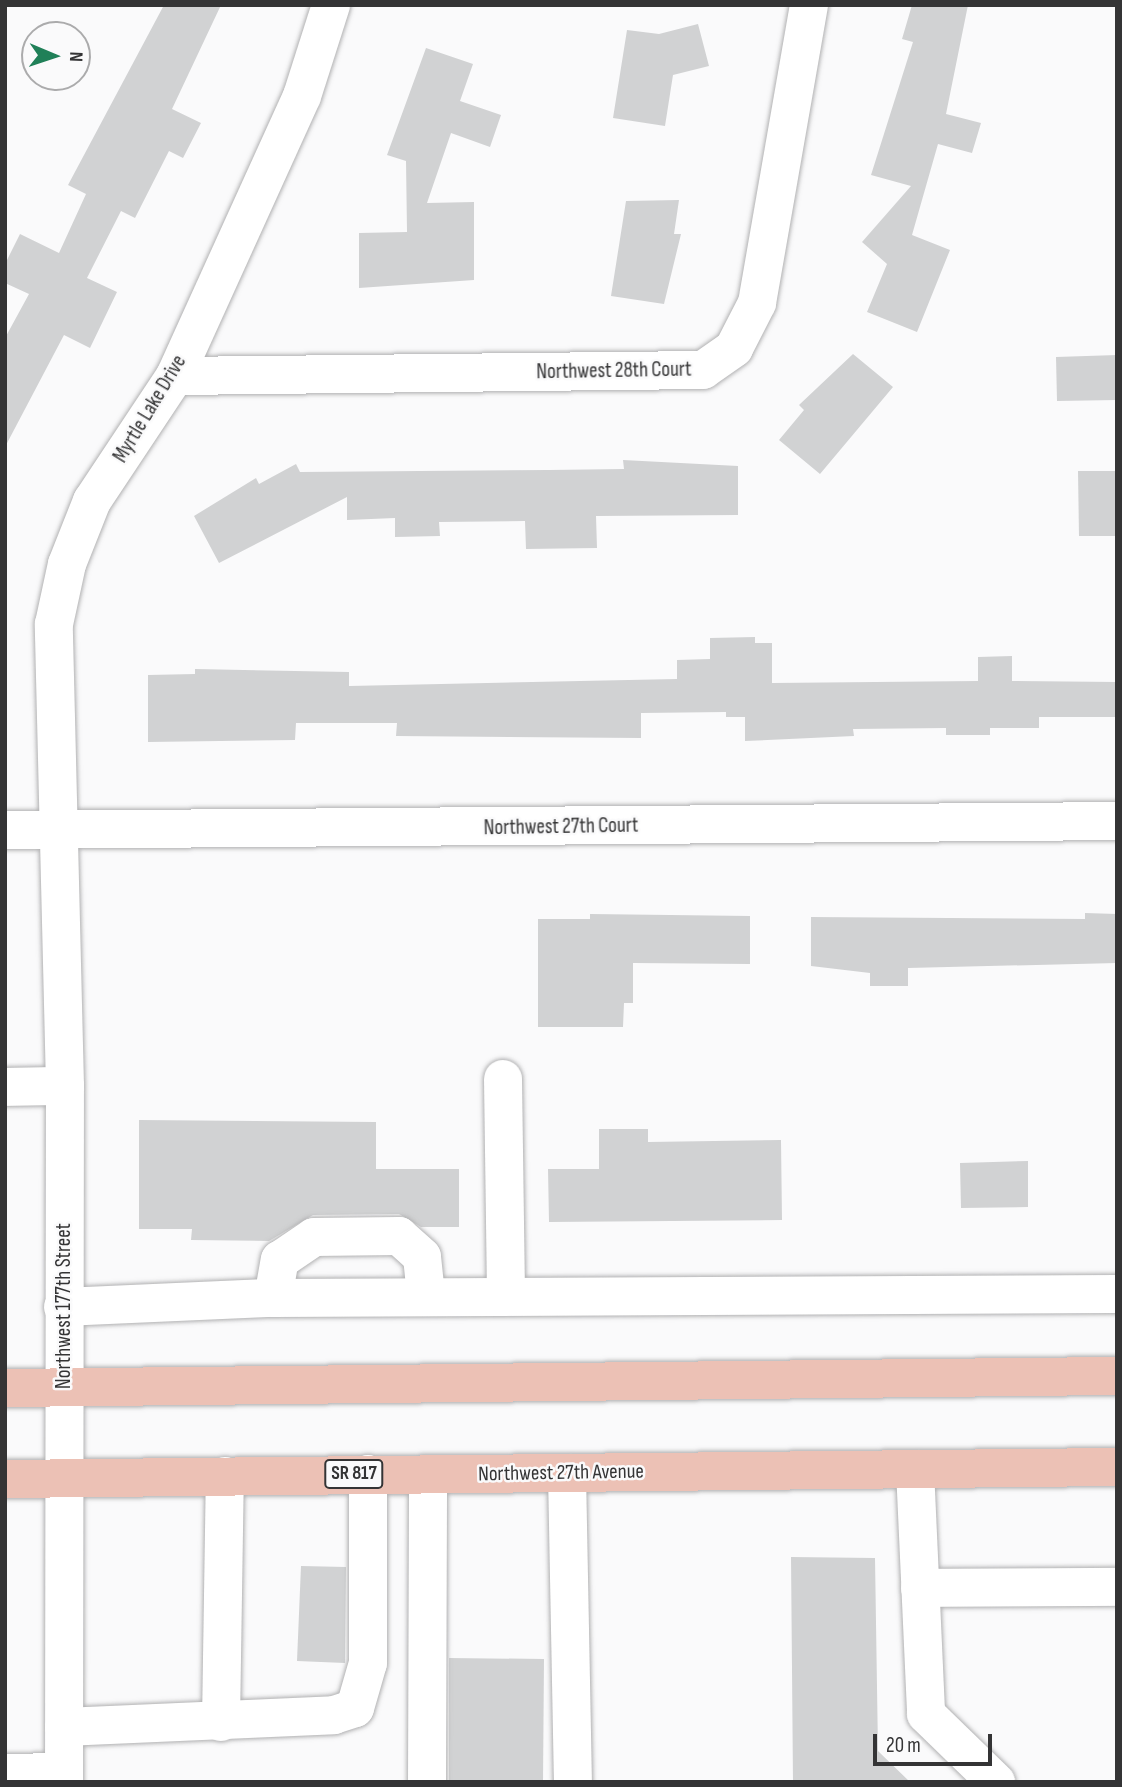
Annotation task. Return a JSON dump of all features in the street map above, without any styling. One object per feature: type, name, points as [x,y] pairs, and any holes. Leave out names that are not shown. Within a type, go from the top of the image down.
[{"type":"main road","points":[[5,1388],[1117,1376]]},
{"type":"main road","name":"Northwest 27th Avenue","points":[[5,1479],[1114,1465]]},
{"type":"street","name":"Myrtle Lake Drive","points":[[56,830],[54,624],[67,564],[92,501],[174,376],[302,96],[331,5]]},
{"type":"street","name":"Northwest 28th Court","points":[[174,376],[703,370],[734,348],[757,303],[809,5]]},
{"type":"street","name":"Northwest 27th Court","points":[[5,830],[1117,821]]},
{"type":"street","name":"Northwest 177th Street","points":[[56,830],[65,1086],[62,1478],[64,1777]]},
{"type":"street","points":[[503,1079],[506,1295]]},
{"type":"street","points":[[5,1087],[65,1086]]},
{"type":"street","points":[[273,1298],[280,1260],[314,1237],[399,1236],[422,1258],[426,1296]]},
{"type":"street","points":[[64,1307],[273,1298],[506,1295],[1117,1294]]},
{"type":"street","points":[[915,1469],[926,1714],[996,1782]]},
{"type":"street","points":[[567,1473],[573,1782]]},
{"type":"street","points":[[64,1727],[334,1716],[355,1708],[368,1664],[368,1474]]},
{"type":"street","points":[[427,1782],[428,1474]]},
{"type":"street","points":[[221,1722],[225,1476]]},
{"type":"street","points":[[920,1588],[1117,1587]]},
{"type":"street","points":[[5,1773],[64,1777]]},
{"type":"building","points":[[164,5],[221,5],[172,109],[201,123],[183,158],[169,151],[135,218],[121,211],[87,278],[117,292],[90,348],[64,335],[5,447],[5,338],[29,294],[5,283],[5,264],[20,234],[59,253],[86,194],[68,185]]},
{"type":"building","points":[[912,5],[968,5],[946,114],[981,123],[972,153],[938,144],[912,235],[950,250],[917,332],[867,312],[887,264],[862,242],[911,186],[871,175],[913,42],[902,39]]},
{"type":"building","points":[[698,24],[709,66],[673,75],[665,126],[613,118],[627,30],[659,34]]},
{"type":"building","points":[[426,48],[473,64],[460,101],[501,115],[490,147],[451,133],[427,203],[474,202],[474,280],[359,288],[359,233],[407,232],[406,161],[387,155]]},
{"type":"building","points":[[679,200],[674,234],[681,234],[664,304],[611,296],[626,201]]},
{"type":"building","points":[[853,354],[893,387],[820,474],[779,440],[804,410],[799,405]]},
{"type":"building","points":[[1117,355],[1117,400],[1057,401],[1056,357]]},
{"type":"building","points":[[623,460],[738,466],[738,515],[596,516],[597,548],[526,549],[525,521],[439,522],[440,536],[395,537],[395,518],[347,520],[347,497],[219,563],[194,516],[256,478],[259,484],[296,464],[300,472],[549,470],[624,469]]},
{"type":"building","points":[[1078,471],[1117,471],[1117,536],[1079,536]]},
{"type":"building","points":[[755,637],[755,643],[772,643],[772,683],[978,681],[978,657],[1012,656],[1012,681],[1117,682],[1117,717],[1039,717],[1039,728],[990,728],[990,735],[946,735],[946,728],[853,729],[854,736],[745,741],[745,717],[726,717],[726,712],[641,713],[641,738],[396,736],[397,723],[296,723],[295,740],[148,742],[148,675],[195,674],[195,669],[349,672],[349,686],[677,679],[677,660],[710,659],[710,638]]},
{"type":"building","points":[[1085,913],[1117,914],[1117,963],[908,968],[908,986],[870,986],[870,973],[811,966],[811,917],[1085,919]]},
{"type":"building","points":[[590,914],[750,916],[750,964],[633,963],[633,1003],[624,1003],[623,1027],[538,1027],[538,919],[590,919]]},
{"type":"building","points":[[139,1120],[376,1122],[376,1169],[459,1169],[459,1227],[421,1227],[399,1214],[313,1215],[269,1241],[191,1240],[192,1229],[139,1229]]},
{"type":"building","points":[[599,1129],[648,1129],[648,1142],[781,1140],[782,1220],[549,1222],[548,1169],[599,1169]]},
{"type":"building","points":[[1028,1161],[1028,1207],[961,1208],[960,1163]]},
{"type":"building","points":[[791,1557],[875,1558],[878,1751],[910,1782],[793,1782]]},
{"type":"building","points":[[301,1566],[346,1567],[345,1663],[297,1661]]},
{"type":"building","points":[[449,1658],[544,1659],[543,1782],[449,1782]]}]
